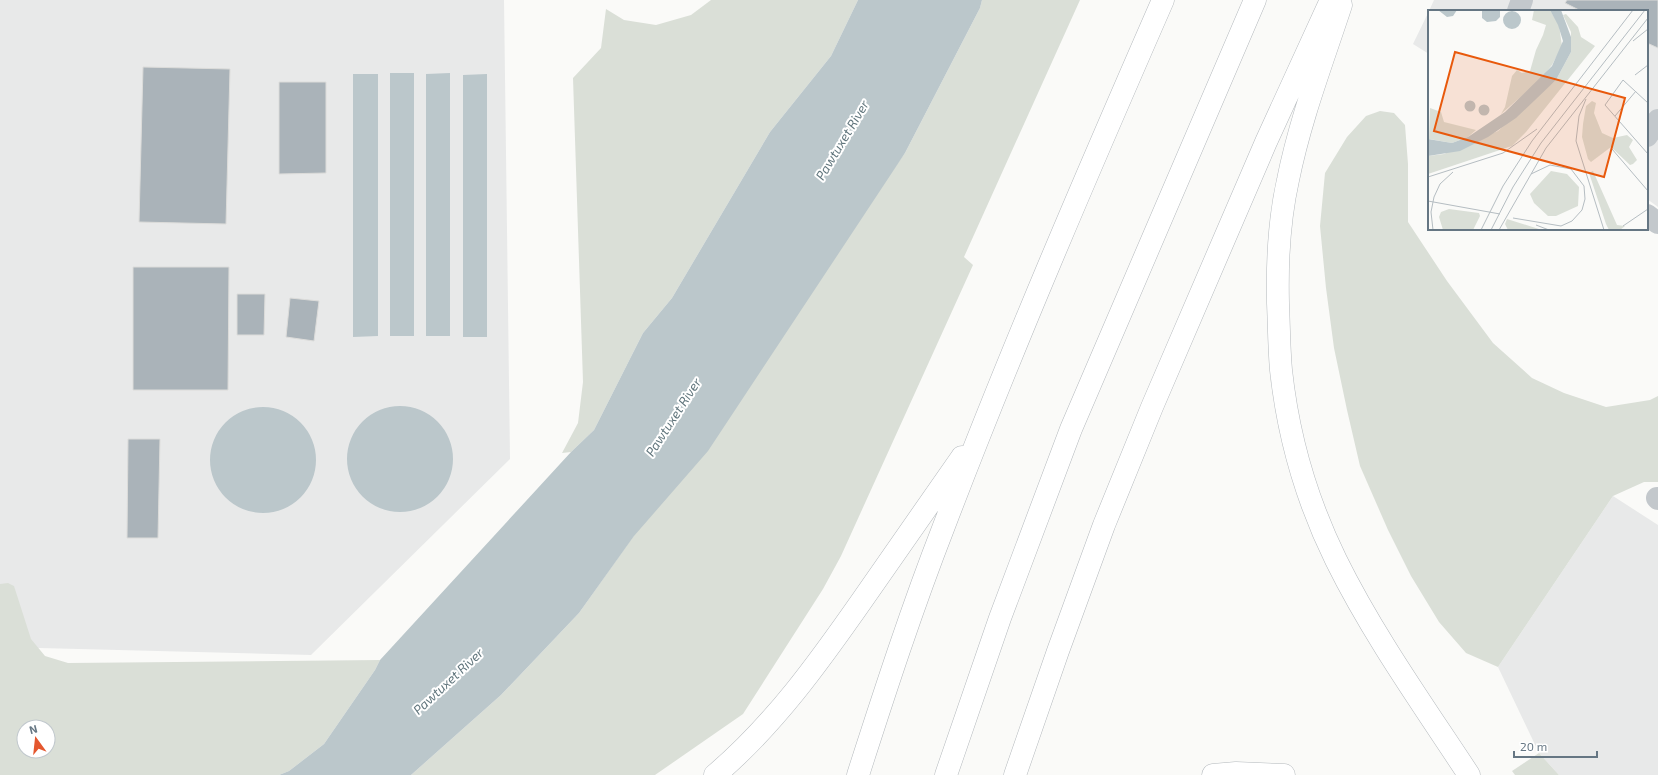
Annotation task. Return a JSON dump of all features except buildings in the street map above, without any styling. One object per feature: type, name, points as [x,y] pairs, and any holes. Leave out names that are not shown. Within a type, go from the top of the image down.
[{"type":"highway","points":[[858,775],[909,620],[982,428],[1057,244],[1163,0]]},
{"type":"highway","points":[[946,775],[1000,618],[1072,429],[1255,0]]},
{"type":"highway","points":[[1015,775],[1104,525],[1211,267],[1312,39],[1331,0]]},
{"type":"highway","points":[[1342,0],[1298,137],[1288,181],[1280,230],[1278,282],[1279,330],[1281,370],[1288,416],[1302,473],[1315,512],[1335,559],[1357,601],[1468,775]]},
{"type":"highway","points":[[715,775],[780,710],[818,662],[982,428]]},
{"type":"highway","points":[[1213,775],[1236,773],[1284,775]]},
{"type":"street","points":[[1518,10],[1522,0]]},
{"type":"street","points":[[1648,135],[1658,120]]},
{"type":"street","points":[[1648,216],[1658,222]]},
{"type":"shaded area","points":[[0,0],[504,0],[510,459],[311,655],[0,647]]},
{"type":"shaded area","points":[[711,0],[858,0],[831,56],[770,132],[672,298],[643,333],[594,430],[571,452],[562,453],[578,423],[583,382],[573,78],[601,48],[606,9],[624,20],[656,25],[691,15]]},
{"type":"shaded area","points":[[982,0],[1080,0],[964,257],[973,265],[841,556],[823,589],[743,714],[655,775],[411,775],[501,695],[579,613],[905,153],[980,8]]},
{"type":"shaded area","points":[[1434,0],[1658,0],[1658,207],[1648,200],[1648,10],[1429,10]]},
{"type":"shaded area","points":[[1428,13],[1428,53],[1413,44]]},
{"type":"shaded area","points":[[1380,111],[1394,113],[1405,125],[1408,164],[1408,222],[1447,281],[1493,343],[1532,378],[1564,393],[1606,407],[1650,400],[1658,396],[1658,482],[1644,482],[1613,496],[1498,667],[1466,653],[1439,622],[1411,576],[1388,530],[1360,466],[1347,410],[1334,348],[1320,226],[1325,173],[1347,137],[1366,116]]},
{"type":"shaded area","points":[[1613,496],[1658,525],[1658,775],[1559,775],[1539,753],[1498,667]]},
{"type":"shaded area","points":[[8,583],[14,586],[31,639],[45,656],[68,663],[380,660],[375,670],[324,744],[289,771],[279,775],[0,775],[0,584]]},
{"type":"shaded area","points":[[1539,753],[1559,775],[1515,775],[1512,771]]},
{"type":"water","name":"Pawtuxet River","points":[[858,0],[982,0],[980,8],[905,153],[708,451],[634,536],[579,613],[501,695],[411,775],[279,775],[289,771],[324,744],[375,670],[380,660],[571,452],[594,430],[643,333],[672,298],[770,132],[831,56]]},
{"type":"water","points":[[390,73],[414,73],[414,336],[390,336]]},
{"type":"water","points":[[450,73],[450,336],[426,336],[426,74]]},
{"type":"water","points":[[353,74],[378,74],[378,336],[353,337]]},
{"type":"water","points":[[487,74],[487,337],[463,337],[463,75]]},
{"type":"water","points":[[400,406],[420,410],[438,421],[449,439],[453,459],[449,479],[438,497],[420,508],[400,512],[380,508],[362,497],[351,479],[347,459],[351,439],[362,421],[380,410]]},
{"type":"water","points":[[263,407],[283,411],[301,422],[312,440],[316,460],[312,480],[301,498],[283,509],[263,513],[243,509],[225,498],[214,480],[210,460],[214,440],[225,422],[243,411]]}]
